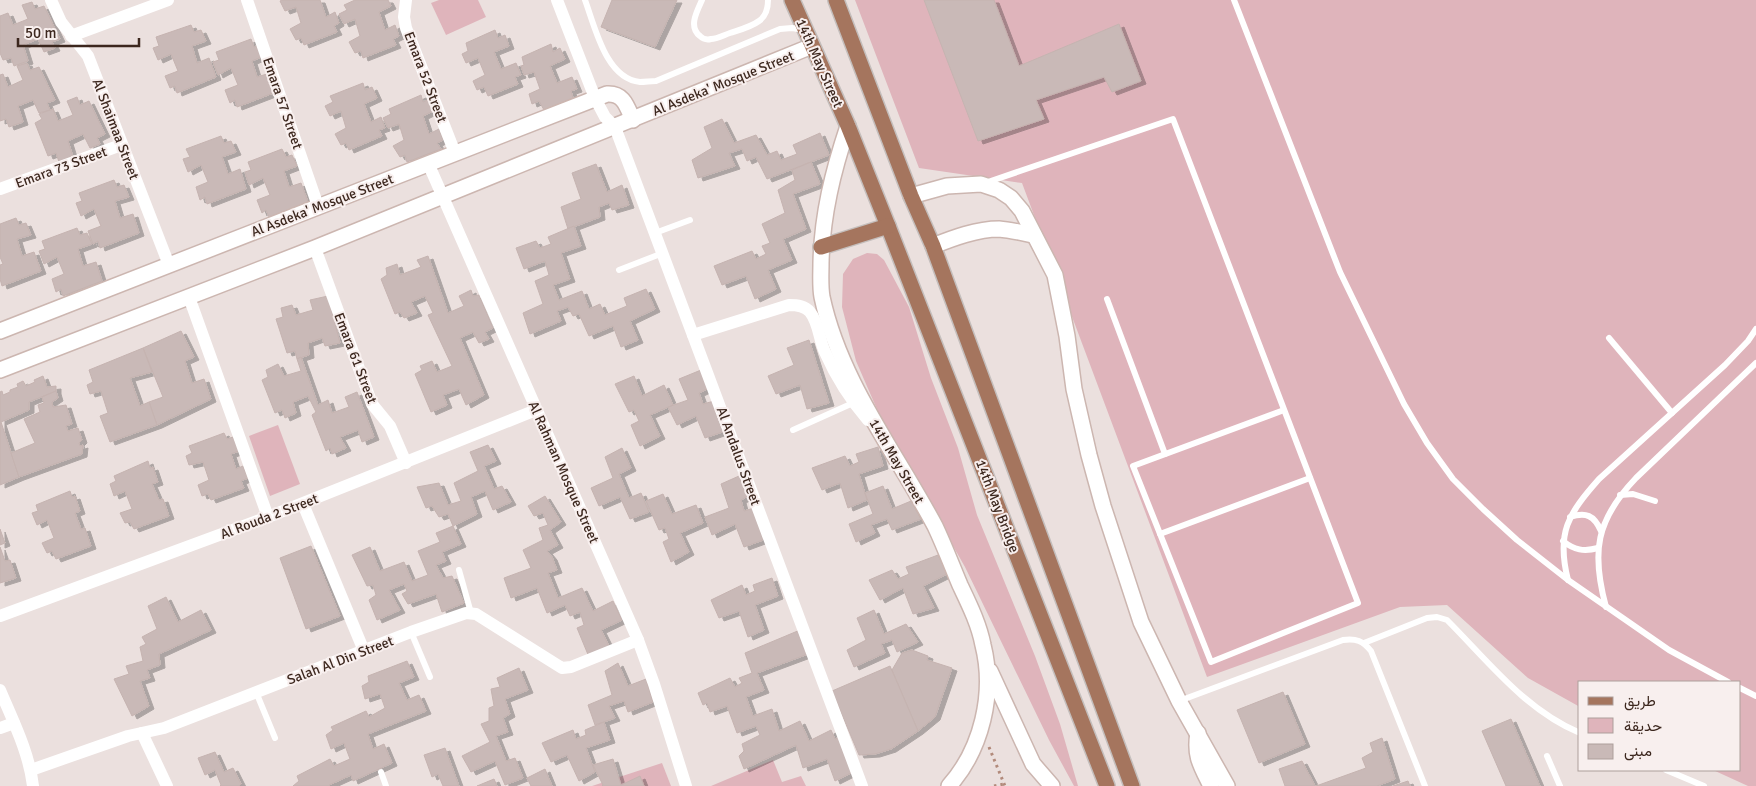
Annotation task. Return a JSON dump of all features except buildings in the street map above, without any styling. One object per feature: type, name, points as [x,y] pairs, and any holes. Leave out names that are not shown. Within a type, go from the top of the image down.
[{"type":"main road","name":"14th May Street","points":[[792,0],[848,126],[888,226]]},
{"type":"main road","points":[[836,0],[911,196],[933,246],[981,231],[998,229],[1034,235]]},
{"type":"main road","name":"Al Asdeka' Mosque Street","points":[[0,370],[316,248],[812,46]]},
{"type":"main road","name":"Al Asdeka' Mosque Street","points":[[0,331],[607,94],[617,95],[625,102],[633,120]]},
{"type":"main road","name":"14th May Street","points":[[848,126],[830,185],[824,216],[821,247],[822,294],[827,315],[836,343],[880,432],[936,528],[978,627],[987,663],[987,700],[981,728],[972,751],[949,786]]},
{"type":"main road","points":[[911,196],[947,186],[982,184],[999,190],[1011,198],[1022,211],[1058,283],[1074,389],[1103,506],[1141,622],[1179,701],[1228,785]]},
{"type":"main road","points":[[821,247],[888,226]]},
{"type":"main road","name":"14th May Bridge","points":[[888,226],[1107,786]]},
{"type":"main road","name":"14th May Bridge","points":[[933,246],[1130,782]]},
{"type":"main road","points":[[987,663],[1034,764],[1052,786]]},
{"type":"main road","points":[[1198,733],[1197,758],[1211,786]]},
{"type":"street","name":"Al Shaimaa Street","points":[[51,0],[61,22],[88,56],[169,265]]},
{"type":"street","points":[[71,36],[168,0]]},
{"type":"street","name":"Emara 57 Street","points":[[247,0],[318,206]]},
{"type":"street","name":"Emara 52 Street","points":[[406,0],[404,18],[406,28],[456,153]]},
{"type":"street","name":"Al Andalus Street","points":[[557,0],[595,98],[609,122],[615,127],[862,786]]},
{"type":"street","name":"Emara 73 Street","points":[[0,189],[121,145]]},
{"type":"street","name":"Al Rahman Mosque Street","points":[[428,163],[638,640],[686,786]]},
{"type":"street","name":"Emara 61 Street","points":[[316,248],[372,404],[390,426],[406,463]]},
{"type":"street","points":[[189,297],[268,518]]},
{"type":"street","points":[[694,335],[790,304],[805,308],[812,313],[824,350],[836,377],[853,403],[880,432]]},
{"type":"street","name":"Al Rouda 2 Street","points":[[0,616],[268,518],[536,410]]},
{"type":"street","points":[[302,504],[364,651]]},
{"type":"street","name":"Salah Al Din Street","points":[[31,770],[128,736],[164,728],[411,632],[466,613],[471,613]]},
{"type":"street","points":[[471,613],[476,614],[562,668],[571,667],[638,640]]},
{"type":"street","points":[[0,690],[31,770],[33,786]]},
{"type":"street","points":[[0,728],[14,723]]},
{"type":"street","points":[[142,734],[167,786]]},
{"type":"lane","points":[[585,0],[612,66],[624,76],[640,82],[656,81],[780,28],[806,31]]},
{"type":"lane","points":[[702,0],[694,26],[696,34],[711,40],[760,21],[765,14],[768,0]]},
{"type":"lane","points":[[1234,0],[1340,272],[1404,404],[1426,443],[1453,479],[1517,540],[1568,580],[1669,650],[1726,681]]},
{"type":"lane","points":[[982,184],[1172,119],[1284,410],[1358,603],[1211,662],[1133,466],[1284,410]]},
{"type":"lane","points":[[655,233],[690,220]]},
{"type":"lane","points":[[619,270],[663,253]]},
{"type":"lane","points":[[1107,298],[1166,454]]},
{"type":"lane","points":[[1568,580],[1563,561],[1563,541],[1570,517],[1583,497],[1599,479],[1726,365],[1748,341],[1756,329]]},
{"type":"lane","points":[[1609,338],[1672,413]]},
{"type":"lane","points":[[1606,606],[1598,568],[1598,548],[1601,531],[1609,512],[1620,495],[1756,363]]},
{"type":"lane","points":[[793,430],[853,403]]},
{"type":"lane","points":[[1160,534],[1310,478]]},
{"type":"lane","points":[[1620,495],[1633,494],[1655,501]]},
{"type":"lane","points":[[1570,517],[1579,514],[1589,516],[1597,522],[1601,531]]},
{"type":"lane","points":[[1563,541],[1570,547],[1580,550],[1598,548]]},
{"type":"lane","points":[[458,570],[471,613]]},
{"type":"lane","points":[[1364,642],[1427,618],[1437,617],[1447,620],[1503,680],[1550,717],[1578,732]]},
{"type":"lane","points":[[411,632],[430,677]]},
{"type":"lane","points":[[1179,701],[1343,640],[1354,638],[1364,642],[1371,651],[1425,786]]},
{"type":"lane","points":[[1741,688],[1756,696]]},
{"type":"lane","points":[[256,692],[275,738]]},
{"type":"lane","points":[[1547,756],[1560,786]]},
{"type":"lane","points":[[1668,771],[1704,786]]},
{"type":"lane","points":[[381,772],[386,786]]},
{"type":"path","points":[[981,728],[1005,785],[994,786]]},
{"type":"green space","points":[[439,0],[478,0],[486,17],[446,35],[431,3]]},
{"type":"green space","points":[[855,0],[1756,0],[1756,786],[1748,786],[1715,771],[1741,771],[1741,681],[1578,681],[1578,706],[1528,678],[1447,605],[1400,607],[1207,677],[1022,183],[919,168]]},
{"type":"green space","points":[[867,253],[877,254],[884,260],[909,307],[931,378],[958,448],[977,515],[1035,656],[1060,724],[1078,786],[1074,786],[1049,740],[965,567],[883,423],[856,361],[842,307],[843,274],[853,259]]},
{"type":"green space","points":[[278,425],[300,484],[270,496],[249,436]]},
{"type":"green space","points":[[773,760],[782,782],[801,776],[806,786],[711,786]]},
{"type":"green space","points":[[662,763],[671,786],[592,786]]}]
